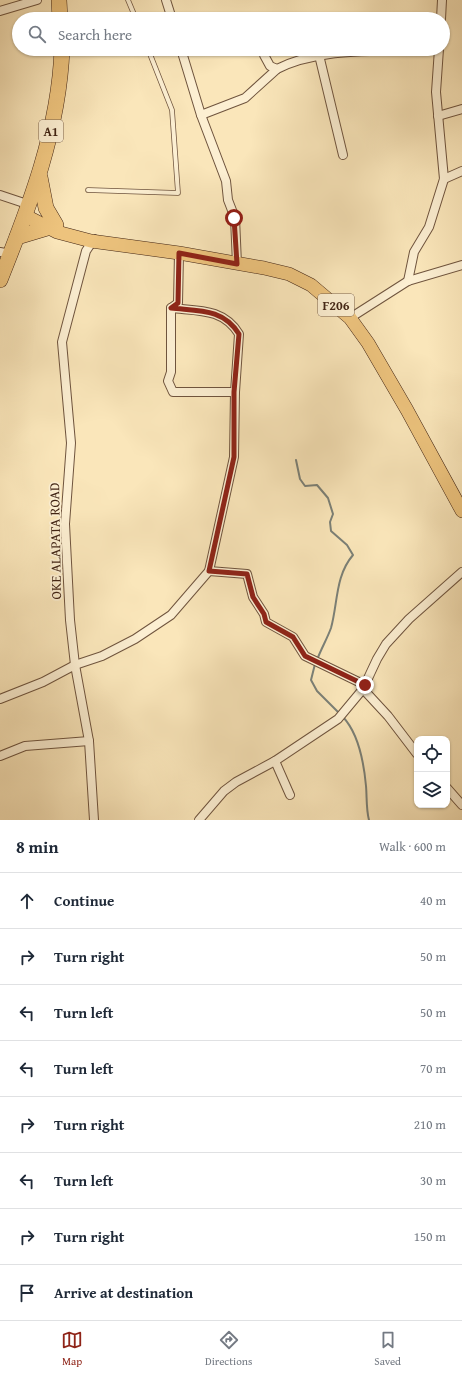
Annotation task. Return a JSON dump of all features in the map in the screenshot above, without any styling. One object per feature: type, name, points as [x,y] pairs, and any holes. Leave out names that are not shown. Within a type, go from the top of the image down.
[{"type":"highway","points":[[59,0],[60,12]]},
{"type":"highway","name":"A1","points":[[0,280],[5,253],[18,237],[28,211],[48,145],[61,74],[62,56]]},
{"type":"highway","points":[[18,237],[51,226],[39,173]]},
{"type":"main road","name":"F206","points":[[28,211],[51,226],[57,232],[98,241],[179,253],[289,274],[311,285],[350,318],[368,343],[407,410],[462,511]]},
{"type":"street","points":[[0,11],[36,0]]},
{"type":"street","points":[[166,0],[170,12]]},
{"type":"street","points":[[441,12],[442,0]]},
{"type":"street","points":[[183,56],[201,114],[226,181],[228,200],[234,218],[237,264]]},
{"type":"street","points":[[265,56],[270,66],[277,69]]},
{"type":"street","points":[[201,114],[245,98],[277,69],[288,63],[315,56]]},
{"type":"street","points":[[319,56],[344,155]]},
{"type":"street","points":[[408,281],[414,252],[429,226],[444,179],[436,92],[439,56]]},
{"type":"street","points":[[438,116],[462,109]]},
{"type":"street","points":[[444,179],[462,172]]},
{"type":"street","points":[[0,196],[28,211]]},
{"type":"street","name":"OKE ALAPATA ROAD","points":[[94,820],[89,741],[75,665],[70,620],[65,524],[71,443],[62,342],[86,251],[98,241]]},
{"type":"street","points":[[171,308],[178,303],[179,253]]},
{"type":"street","points":[[350,318],[408,281],[462,265]]},
{"type":"street","points":[[171,308],[171,372],[168,381],[173,392],[234,392]]},
{"type":"street","points":[[0,700],[43,682],[75,665],[102,656],[135,639],[171,615],[209,571],[234,457],[234,392],[239,334],[236,329],[215,312],[171,308]]},
{"type":"street","points":[[209,571],[247,574],[253,597],[264,614],[266,622],[293,637],[305,656],[364,687],[414,750]]},
{"type":"street","points":[[199,820],[224,791],[236,782],[275,761],[338,719],[364,687],[386,644],[409,619],[462,572]]},
{"type":"street","points":[[0,756],[25,746],[89,741]]},
{"type":"street","points":[[275,761],[290,795]]},
{"type":"street","points":[[450,791],[462,805]]},
{"type":"lane","points":[[128,0],[133,12]]},
{"type":"lane","points":[[88,190],[178,193],[172,110],[151,56]]},
{"type":"waterway","points":[[296,460],[300,479],[305,486],[317,485],[328,498],[333,514],[330,522],[331,531],[347,545],[353,555],[343,572],[331,628],[317,660]]},
{"type":"waterway","points":[[315,664],[311,680],[317,691],[340,714]]},
{"type":"waterway","points":[[343,717],[353,731],[362,759],[369,820]]},
{"type":"route","points":[[234,218],[237,264],[179,253],[178,303],[171,308],[215,312],[236,329],[239,334],[234,392],[234,457],[209,571],[247,574],[253,597],[264,614],[266,622],[275,625],[293,637],[305,656],[365,685]]}]
